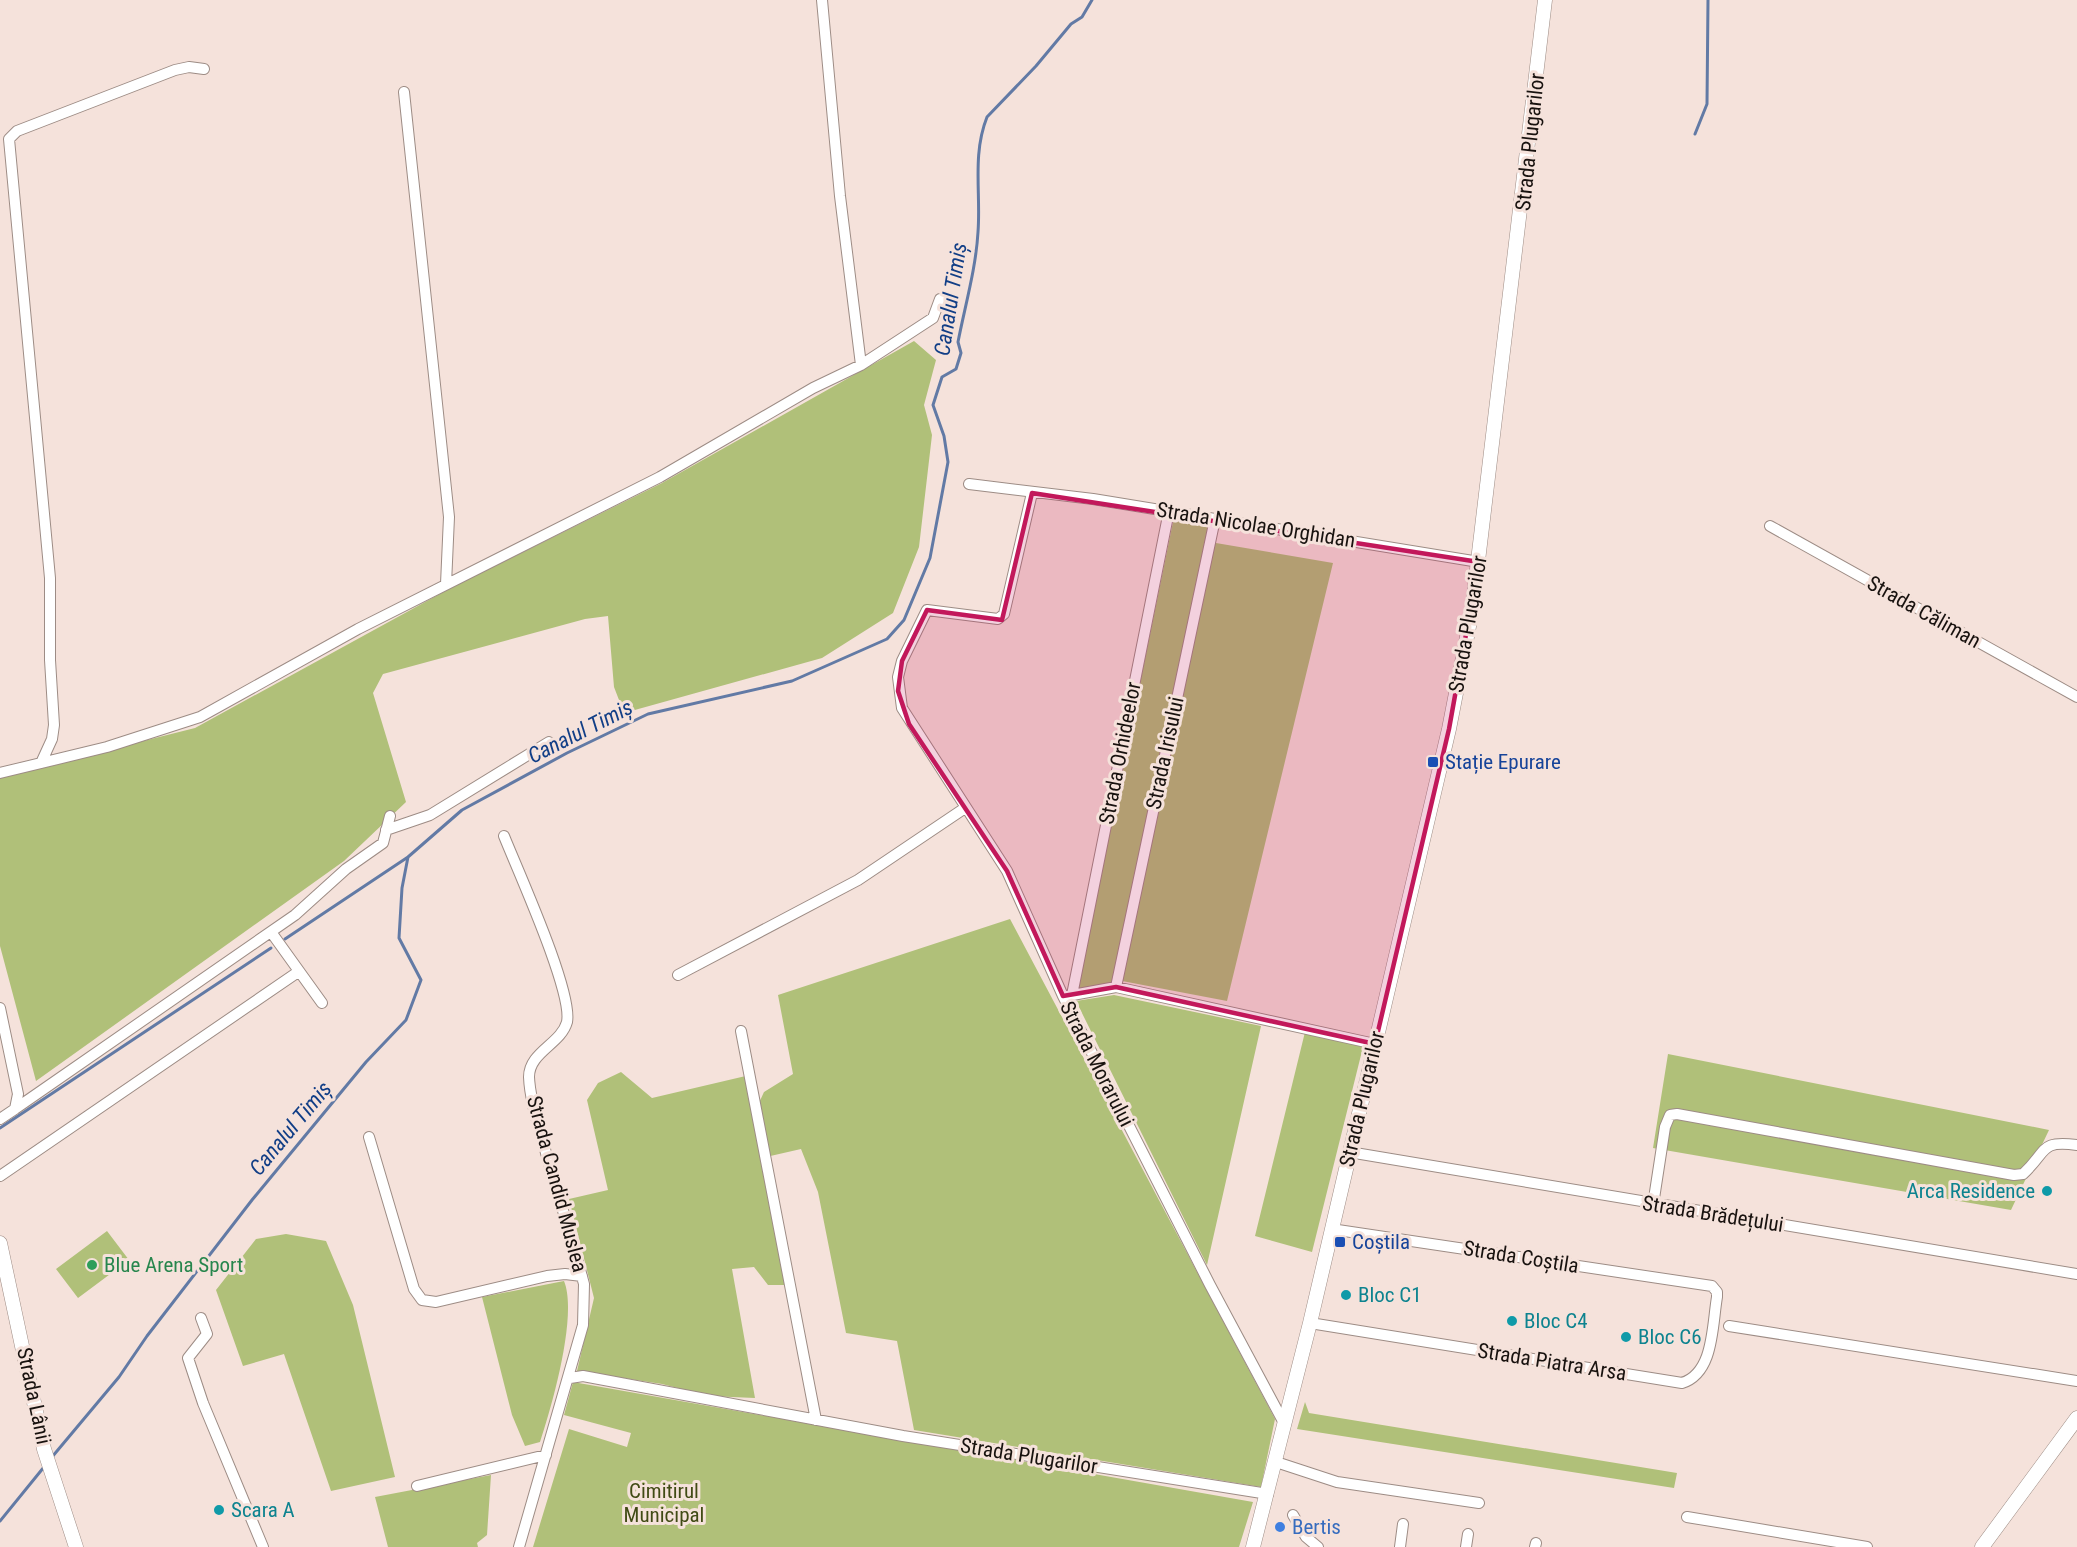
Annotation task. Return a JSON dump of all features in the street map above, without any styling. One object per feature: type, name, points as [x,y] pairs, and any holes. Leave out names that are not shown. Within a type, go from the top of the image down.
[{"type":"street","points":[[822,0],[840,196],[861,365]]},
{"type":"street","name":"Strada Plugarilor","points":[[570,1378],[583,1376],[914,1438],[1268,1494],[1449,729],[1479,562],[1545,0]]},
{"type":"street","points":[[41,763],[52,739],[54,725],[50,681],[50,578],[9,139],[16,131],[175,70],[189,67],[204,69]]},
{"type":"street","points":[[404,92],[449,517],[446,585]]},
{"type":"street","points":[[0,773],[107,747],[200,717],[358,629],[660,477],[813,388],[861,365],[933,318],[940,299]]},
{"type":"street","name":"Strada Nicolae Orghidan","points":[[969,484],[1169,511],[1479,562]]},
{"type":"street","name":"Strada Morarului","points":[[1032,493],[1007,609],[998,619],[937,609],[925,612],[898,677],[897,692],[902,708],[1007,871],[1210,1285],[1285,1425]]},
{"type":"street","name":"Strada Orhideelor","points":[[1067,996],[1169,511]]},
{"type":"street","name":"Strada Irisului","points":[[1116,987],[1215,519]]},
{"type":"street","name":"Strada Căliman","points":[[1770,526],[2077,697]]},
{"type":"street","points":[[386,830],[430,815],[549,742]]},
{"type":"street","points":[[678,975],[858,880],[965,808]]},
{"type":"street","points":[[0,1119],[295,915],[346,869],[383,843],[390,816]]},
{"type":"street","name":"Strada Candid Muslea","points":[[504,836],[560,977],[566,1002],[567,1022],[562,1032],[536,1058],[529,1075],[536,1114],[582,1276],[586,1303],[584,1325],[570,1378],[519,1547]]},
{"type":"street","points":[[271,932],[322,1004]]},
{"type":"street","points":[[0,1176],[298,972]]},
{"type":"street","points":[[1067,996],[1116,987],[1375,1044]]},
{"type":"street","points":[[0,1008],[18,1094],[15,1109]]},
{"type":"street","points":[[741,1031],[816,1420]]},
{"type":"street","points":[[1653,1205],[1665,1127],[1670,1115],[1677,1114],[2014,1175],[2023,1174],[2047,1146],[2055,1142],[2077,1145]]},
{"type":"street","points":[[369,1137],[414,1289],[422,1300],[436,1302],[556,1275],[582,1276]]},
{"type":"street","name":"Strada Brădețului","points":[[1349,1152],[1653,1205],[2077,1274]]},
{"type":"street","name":"Strada Coștila","points":[[1331,1229],[1712,1286]]},
{"type":"street","name":"Strada Lânii","points":[[0,1243],[44,1449],[76,1547]]},
{"type":"street","name":"Strada Piatra Arsa","points":[[1310,1323],[1682,1383],[1694,1379],[1704,1365],[1718,1297],[1718,1292],[1712,1286]]},
{"type":"street","points":[[201,1318],[207,1334],[188,1358],[203,1403],[263,1547]]},
{"type":"street","points":[[1729,1326],[2077,1381]]},
{"type":"street","points":[[1982,1547],[2077,1418]]},
{"type":"street","points":[[417,1486],[546,1455]]},
{"type":"street","points":[[1276,1462],[1337,1482],[1479,1503]]},
{"type":"street","points":[[1253,1547],[1268,1494]]},
{"type":"street","points":[[1293,1515],[1306,1537],[1318,1547]]},
{"type":"street","points":[[1687,1517],[1867,1547]]},
{"type":"street","points":[[1400,1547],[1403,1524]]},
{"type":"street","points":[[1466,1547],[1468,1534]]},
{"type":"highlighted area","points":[[1032,493],[1479,562],[1449,729],[1375,1044],[1116,987],[1063,996],[1007,871],[909,724],[898,691],[902,661],[927,610],[1002,620]]},
{"type":"green space","points":[[914,341],[936,360],[924,405],[932,435],[919,547],[893,613],[822,658],[624,713],[614,687],[608,616],[585,619],[383,674],[373,693],[406,802],[344,861],[36,1081],[0,946],[0,777],[195,728],[447,590],[662,483]]},
{"type":"green space","points":[[1174,517],[1210,523],[1216,543],[1333,563],[1227,1001],[1122,981],[1077,991]]},
{"type":"green space","points":[[1010,919],[1275,1419],[1261,1487],[914,1430],[897,1341],[846,1333],[818,1192],[801,1149],[766,1157],[786,1285],[768,1285],[754,1267],[732,1269],[755,1398],[709,1396],[662,1384],[577,1371],[594,1298],[569,1199],[608,1190],[587,1100],[598,1083],[621,1072],[652,1098],[750,1075],[758,1105],[764,1092],[793,1074],[778,995]]},
{"type":"green space","points":[[1114,995],[1261,1026],[1207,1265],[1076,1001]]},
{"type":"green space","points":[[1305,1032],[1363,1047],[1312,1252],[1255,1236]]},
{"type":"green space","points":[[1668,1054],[2049,1130],[2011,1210],[1653,1148]]},
{"type":"green space","name":"Blue Arena Sport","points":[[107,1231],[129,1260],[78,1298],[56,1269]]},
{"type":"green space","points":[[286,1234],[326,1241],[353,1305],[395,1477],[331,1491],[284,1354],[243,1366],[216,1290],[256,1239]]},
{"type":"green space","points":[[564,1281],[568,1315],[557,1384],[540,1442],[525,1446],[512,1415],[482,1297]]},
{"type":"green space","name":"Cimitirul Municipal","points":[[573,1382],[1253,1502],[1239,1547],[533,1547],[569,1429],[627,1447],[631,1433],[564,1415]]},
{"type":"green space","points":[[1305,1402],[1309,1413],[1677,1473],[1674,1488],[1297,1429]]},
{"type":"green space","points":[[491,1475],[487,1535],[477,1543],[478,1547],[388,1547],[375,1497]]},
{"type":"waterway","name":"Canalul Timiș","points":[[52,1457],[119,1377],[147,1336],[252,1200],[366,1062],[406,1020],[421,980],[399,938],[402,888],[408,857],[462,810],[567,753],[648,714],[792,681],[887,639],[904,620],[930,558],[948,462],[944,436],[933,405],[942,377],[956,369],[961,353],[958,342],[977,246],[978,160],[982,131],[987,117],[1036,66],[1071,24],[1082,17],[1092,0]]},
{"type":"waterway","points":[[1695,134],[1707,104],[1708,0]]},
{"type":"waterway","points":[[285,939],[408,857]]},
{"type":"waterway","points":[[0,1128],[271,948]]},
{"type":"waterway","name":"Canalul Timiș","points":[[0,1521],[44,1467]]},
{"type":"place","name":"Stație Epurare","points":[[1433,762]]},
{"type":"place","name":"Arca Residence","points":[[2047,1191]]},
{"type":"place","name":"Coștila","points":[[1340,1242]]},
{"type":"place","name":"Blue Arena Sport","points":[[92,1265]]},
{"type":"place","name":"Bloc C1","points":[[1346,1295]]},
{"type":"place","name":"Bloc C4","points":[[1512,1321]]},
{"type":"place","name":"Bloc C6","points":[[1626,1337]]},
{"type":"place","name":"Scara A","points":[[219,1510]]},
{"type":"place","name":"Bertis","points":[[1280,1527]]}]
